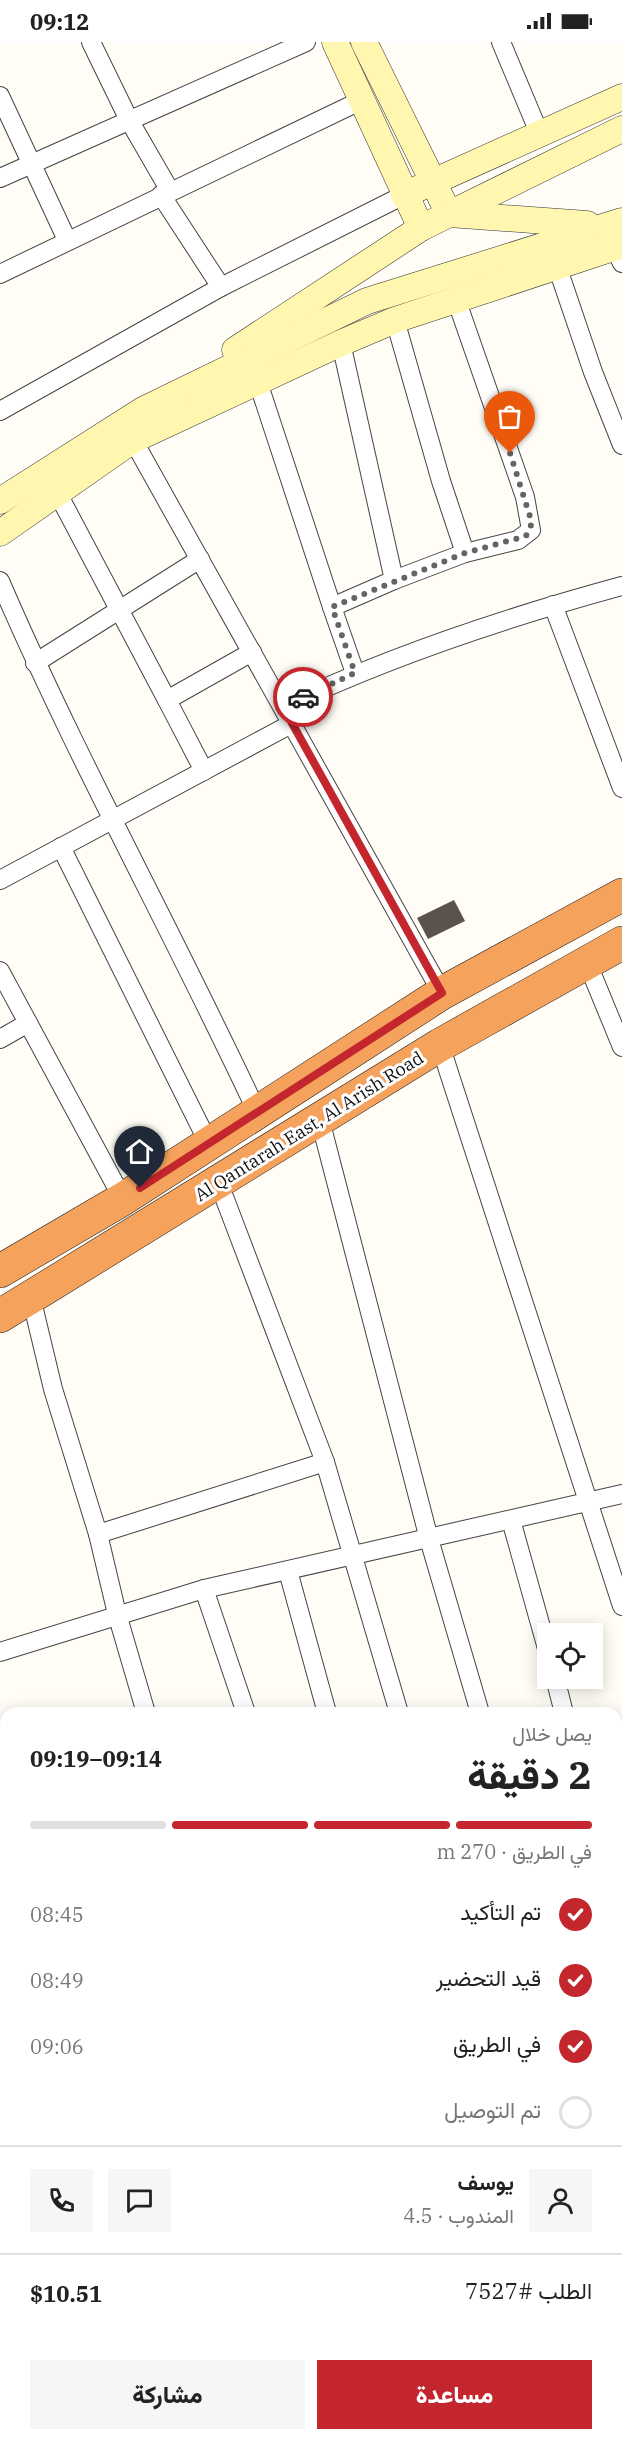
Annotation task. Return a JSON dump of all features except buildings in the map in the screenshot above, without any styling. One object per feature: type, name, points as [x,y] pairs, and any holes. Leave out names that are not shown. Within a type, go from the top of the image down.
[{"type":"highway","name":"Al Qantarah East, Al Arish Road","points":[[0,1271],[123,1199],[442,993],[622,895]]},
{"type":"highway","name":"Al Qantarah East, Al Arish Road","points":[[0,1316],[440,1045],[622,943]]},
{"type":"main road","points":[[334,42],[404,195],[422,228]]},
{"type":"main road","points":[[364,42],[449,214]]},
{"type":"main road","points":[[404,195],[622,97]]},
{"type":"main road","points":[[0,501],[422,228],[622,129]]},
{"type":"main road","points":[[449,214],[618,240]]},
{"type":"main road","points":[[0,533],[133,440],[395,320],[557,266],[618,240]]},
{"type":"main road","points":[[143,410],[367,301],[473,266],[618,240]]},
{"type":"main road","points":[[473,266],[481,291]]},
{"type":"street","points":[[92,42],[165,193],[221,287]]},
{"type":"street","points":[[0,178],[306,42]]},
{"type":"street","points":[[501,42],[540,135]]},
{"type":"street","points":[[0,96],[67,240]]},
{"type":"street","points":[[0,274],[360,100]]},
{"type":"street","points":[[0,411],[221,287],[404,195]]},
{"type":"street","points":[[557,266],[593,372],[622,445]]},
{"type":"street","points":[[332,607],[394,579],[465,553],[518,540],[526,536],[532,523],[456,299]]},
{"type":"street","points":[[395,320],[441,481],[465,553]]},
{"type":"street","points":[[341,343],[394,579]]},
{"type":"street","points":[[258,382],[355,673]]},
{"type":"street","points":[[133,440],[442,993]]},
{"type":"street","points":[[57,492],[121,609],[204,771]]},
{"type":"street","points":[[35,663],[200,559]]},
{"type":"street","points":[[0,581],[35,663],[211,1014],[257,1112]]},
{"type":"street","points":[[283,707],[355,673],[553,605],[622,586]]},
{"type":"street","points":[[553,605],[622,788]]},
{"type":"street","points":[[167,700],[252,652]]},
{"type":"street","points":[[0,880],[293,723]]},
{"type":"street","points":[[60,847],[209,1144]]},
{"type":"street","points":[[587,962],[622,1047]]},
{"type":"street","points":[[0,971],[123,1199]]},
{"type":"street","points":[[0,1039],[28,1023]]},
{"type":"street","points":[[440,1045],[586,1501],[622,1606]]},
{"type":"street","points":[[320,1120],[429,1539],[478,1707]]},
{"type":"street","points":[[218,1181],[325,1462],[397,1707]]},
{"type":"street","points":[[31,1297],[53,1389],[98,1534],[117,1614],[144,1707]]},
{"type":"street","points":[[98,1534],[325,1462]]},
{"type":"street","points":[[0,1652],[204,1589],[622,1494]]},
{"type":"street","points":[[511,1520],[540,1623]]},
{"type":"street","points":[[288,1571],[325,1707]]},
{"type":"street","points":[[204,1589],[244,1707]]},
{"type":"street","points":[[558,1689],[562,1707]]},
{"type":"way so far","points":[[303,697],[355,673],[332,607],[394,579],[465,553],[526,536],[531,530],[532,523],[510,453]]},
{"type":"route","points":[[140,1188],[442,993],[283,707],[303,697]]}]
